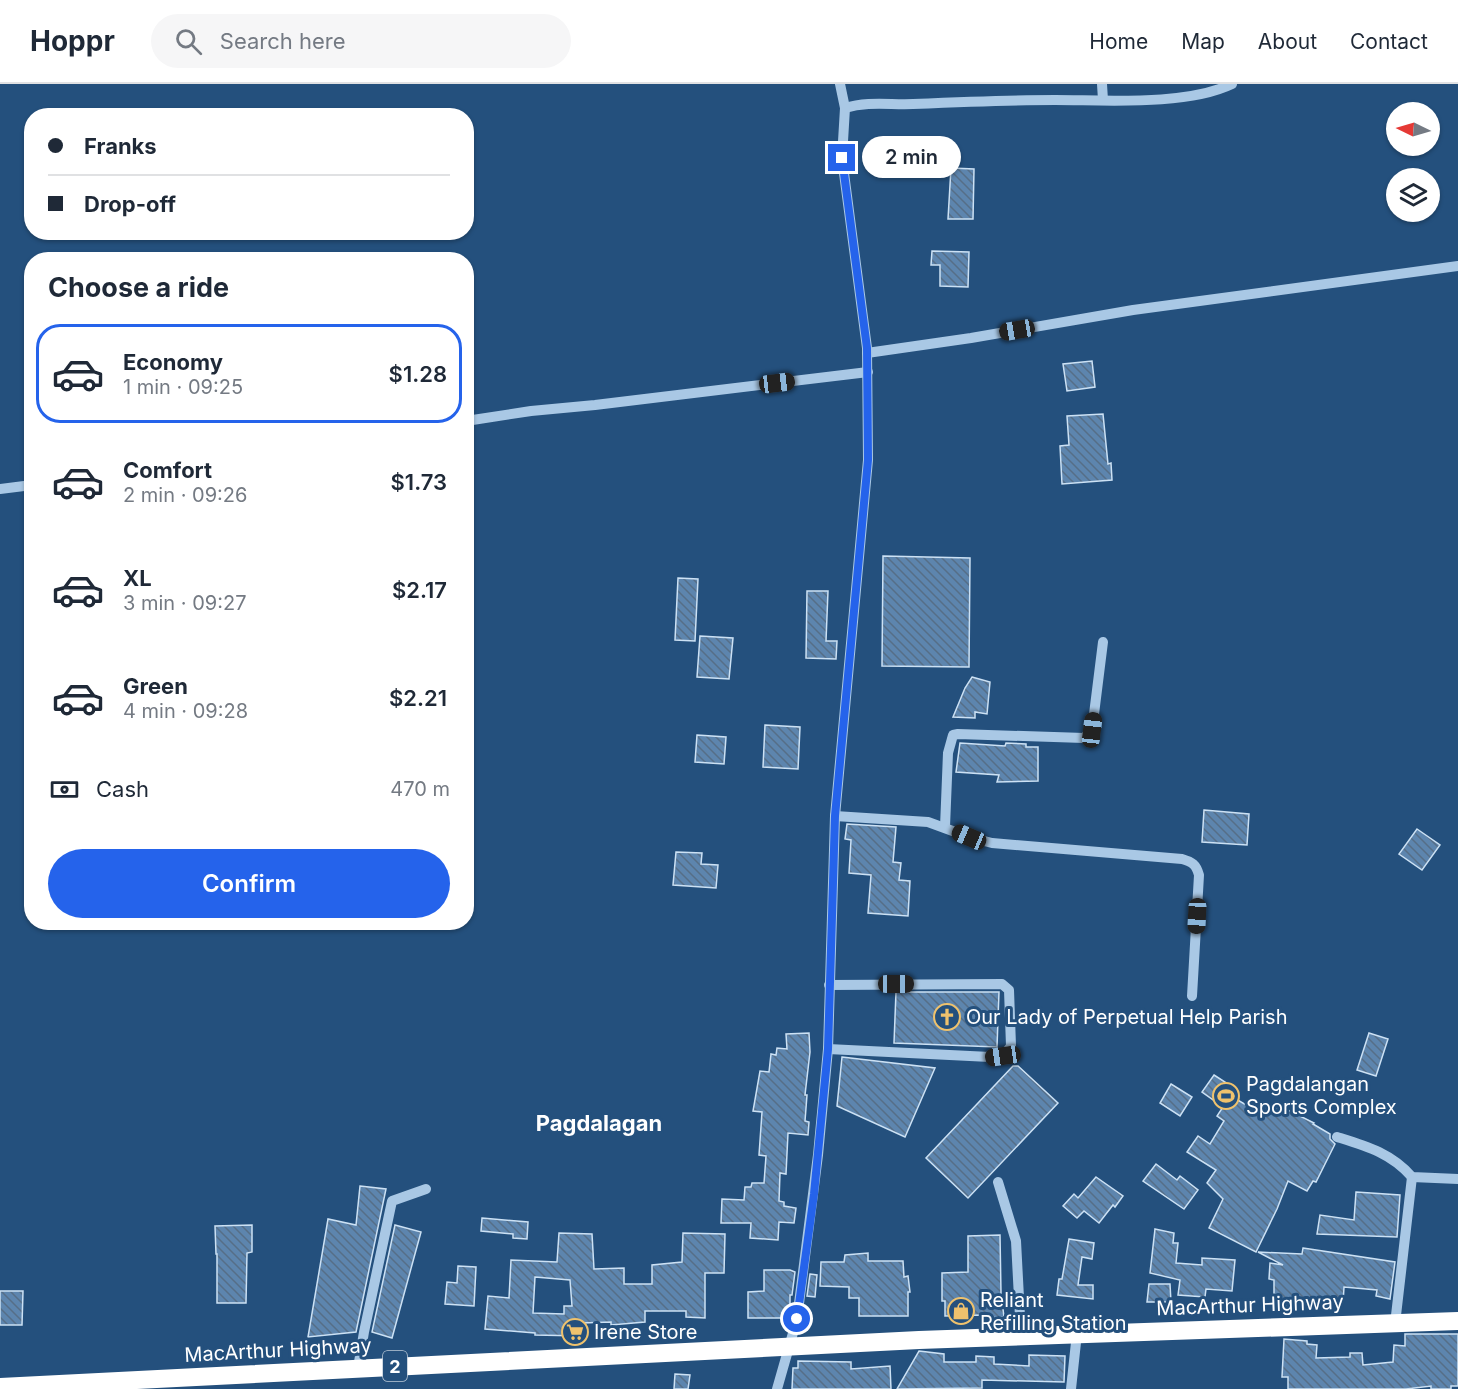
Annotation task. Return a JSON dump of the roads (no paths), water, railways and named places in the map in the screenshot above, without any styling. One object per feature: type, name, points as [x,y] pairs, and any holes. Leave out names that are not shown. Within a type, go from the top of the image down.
[{"type":"highway","name":"MacArthur Highway","points":[[0,1387],[1077,1333],[1458,1321]]},
{"type":"street","points":[[777,1389],[797,1319],[809,1232],[828,1049],[835,816],[868,460],[867,353],[842,158],[845,108],[840,84]]},
{"type":"street","points":[[1102,84],[1103,100]]},
{"type":"street","points":[[845,108],[870,103],[900,105],[986,100],[1177,98],[1209,92],[1232,84]]},
{"type":"street","points":[[867,353],[1133,310],[1458,266]]},
{"type":"street","points":[[474,420],[531,411],[868,372]]},
{"type":"street","points":[[0,489],[24,486]]},
{"type":"street","points":[[945,827],[948,753],[953,735],[1084,738],[1092,730],[1103,642]]},
{"type":"street","points":[[835,816],[928,822],[992,843],[1182,859],[1192,862],[1199,875],[1192,996]]},
{"type":"street","points":[[828,1049],[990,1058],[1003,1056],[1011,1046],[1010,990],[1002,984],[829,985]]},
{"type":"street","points":[[1337,1137],[1384,1154],[1400,1164],[1412,1177],[1458,1179]]},
{"type":"street","points":[[1395,1324],[1412,1177]]},
{"type":"street","points":[[998,1182],[1016,1242],[1021,1336]]},
{"type":"street","points":[[358,1368],[392,1202],[426,1189]]},
{"type":"street","points":[[1071,1389],[1077,1333]]},
{"type":"place","name":"Our Lady of Perpetual Help Parish","points":[[947,1017]]},
{"type":"place","name":"Pagdalangan Sports Complex","points":[[1226,1096]]},
{"type":"place","name":"Reliant Refilling Station","points":[[961,1311]]},
{"type":"place","name":"Irene Store","points":[[575,1332]]},
{"type":"district","name":"Pagdalagan","points":[[599,1123]]}]
